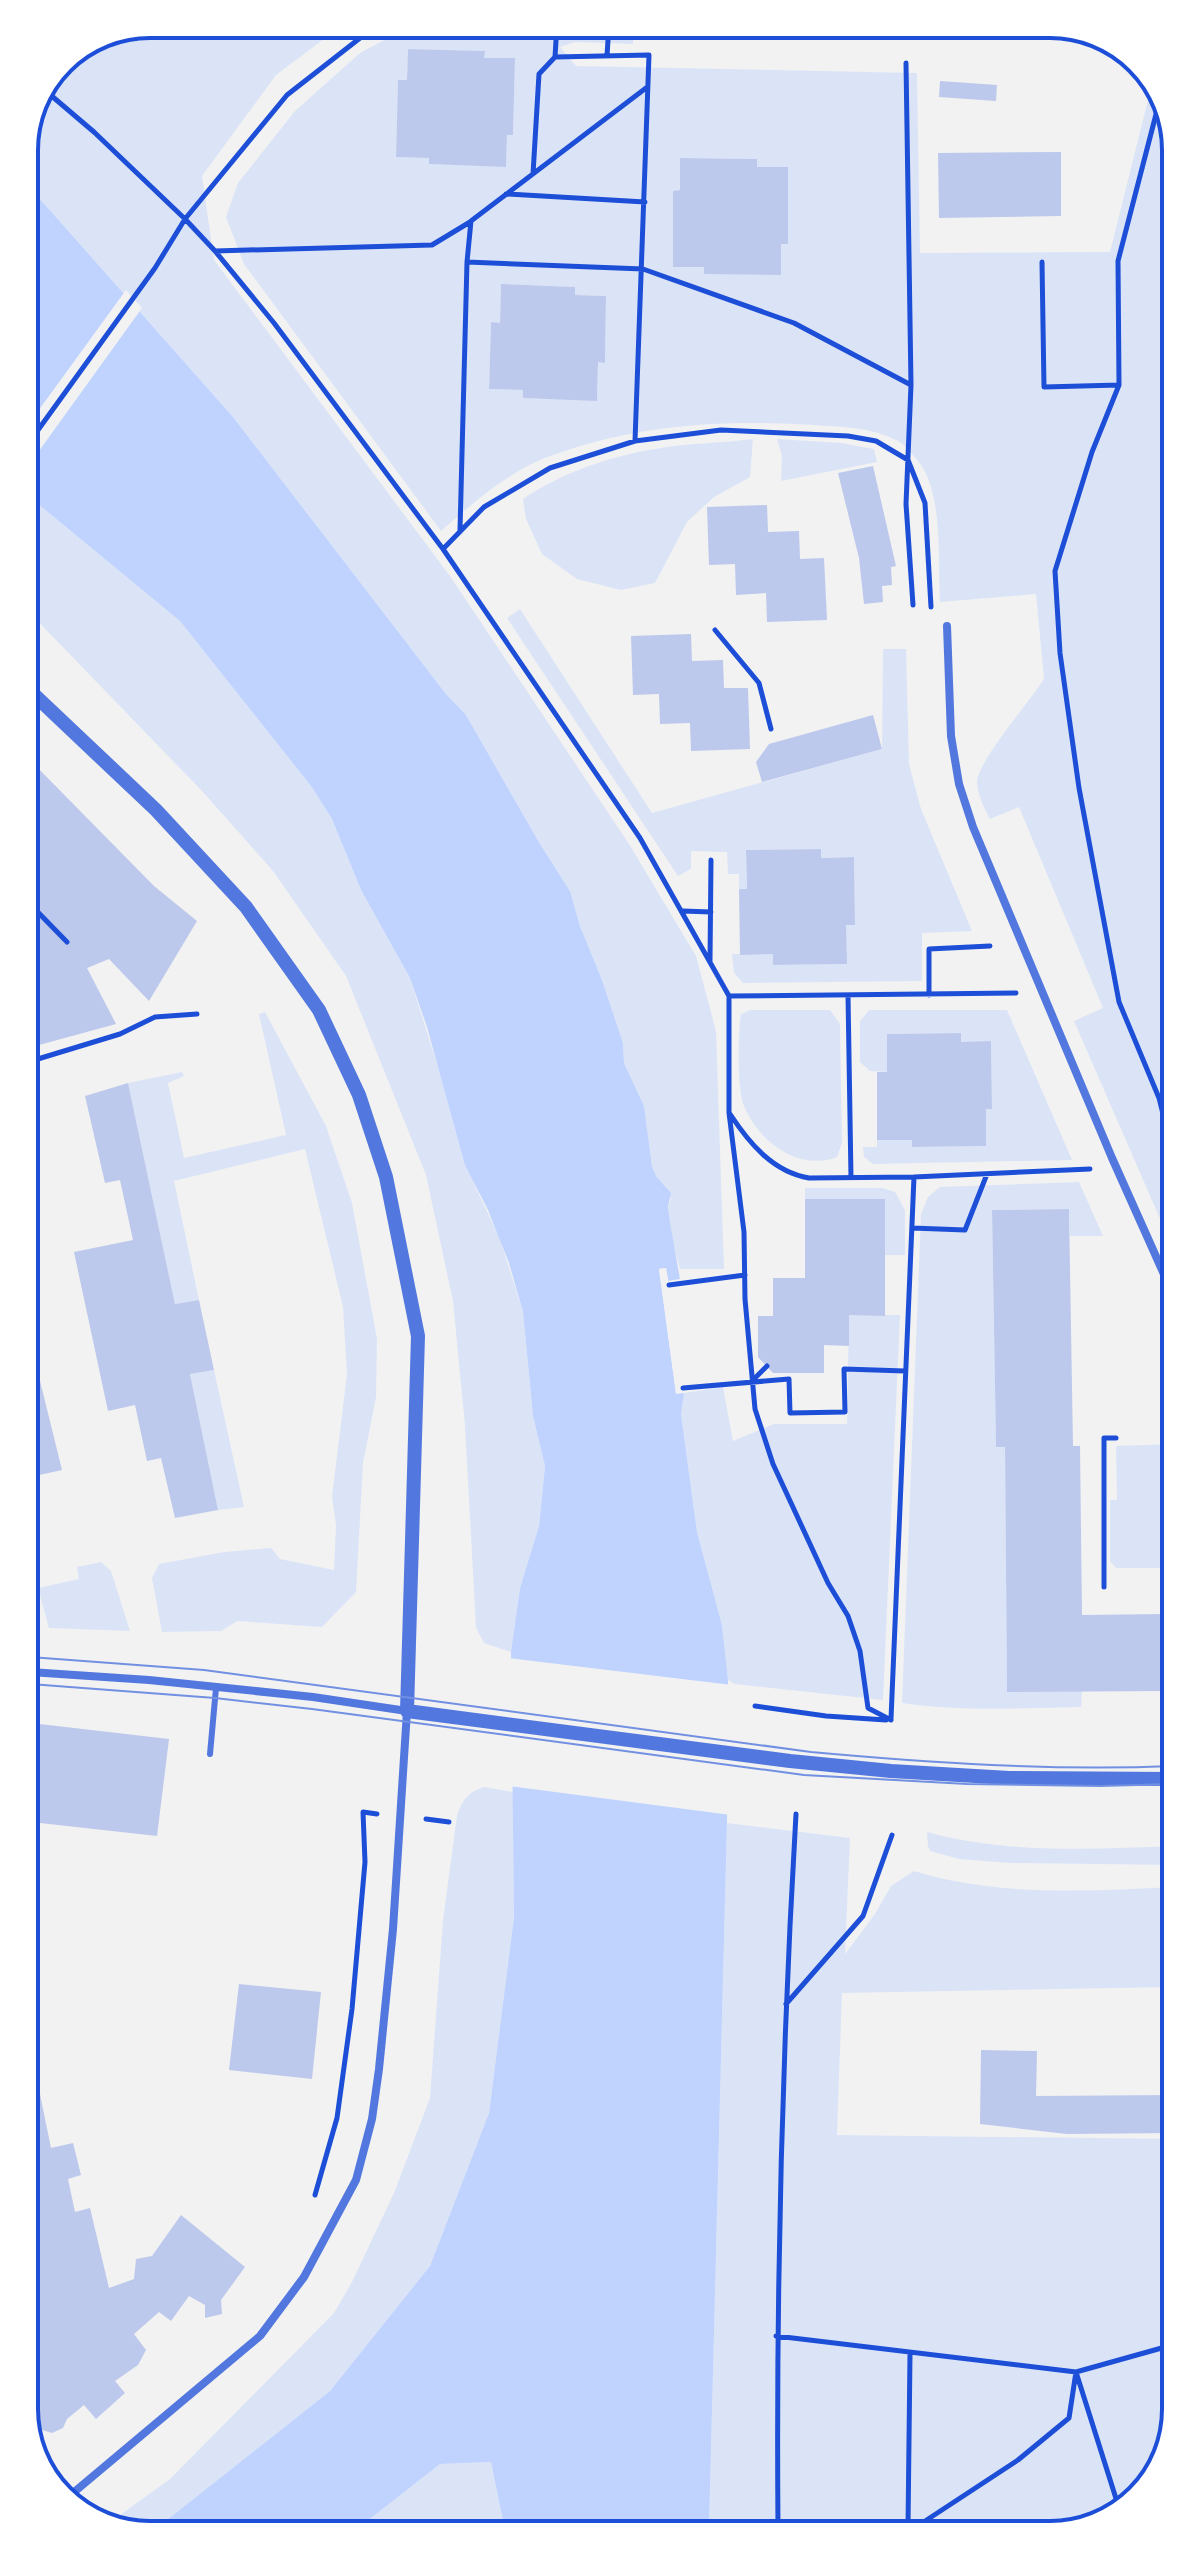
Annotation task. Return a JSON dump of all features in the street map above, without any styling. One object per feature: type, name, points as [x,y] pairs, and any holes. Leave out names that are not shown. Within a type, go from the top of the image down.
[{"type":"street","points":[[947,626],[951,736],[959,784],[973,827],[1162,1270]]},
{"type":"street","points":[[38,698],[156,810],[246,907],[319,1010],[359,1095],[386,1177],[418,1336],[407,1711],[393,1929],[372,2119],[356,2180],[304,2277],[260,2336],[75,2491]]},
{"type":"street","points":[[38,1673],[149,1680],[313,1697],[790,1761],[891,1771],[1009,1778],[1162,1779]]},
{"type":"lane","points":[[210,1754],[216,1688]]},
{"type":"path","points":[[38,430],[155,268],[185,219],[287,95],[360,38]]},
{"type":"path","points":[[533,174],[539,74],[555,57],[556,38]]},
{"type":"path","points":[[607,56],[608,38]]},
{"type":"path","points":[[555,57],[649,55],[635,441]]},
{"type":"path","points":[[906,63],[911,385],[906,504],[913,605]]},
{"type":"path","points":[[215,251],[432,245],[471,221],[647,88]]},
{"type":"path","points":[[53,97],[185,219],[274,323],[443,549],[640,838],[729,996],[729,1113],[744,1232],[755,1409],[773,1464],[828,1583],[848,1616],[860,1651],[868,1708],[891,1720]]},
{"type":"path","points":[[1156,115],[1118,261],[1119,385],[1092,452],[1055,571],[1059,639],[1079,788],[1119,1002],[1162,1110]]},
{"type":"path","points":[[506,194],[645,202]]},
{"type":"path","points":[[460,530],[467,262],[471,221]]},
{"type":"path","points":[[467,262],[643,269],[794,323],[911,385]]},
{"type":"path","points":[[1042,262],[1044,387],[1119,385]]},
{"type":"path","points":[[443,549],[484,507],[550,468],[635,441],[721,430],[796,432],[876,441],[908,460],[925,503],[929,605],[947,626]]},
{"type":"path","points":[[715,630],[759,683],[771,729]]},
{"type":"path","points":[[710,962],[711,860]]},
{"type":"path","points":[[682,911],[711,912]]},
{"type":"path","points":[[38,912],[67,942]]},
{"type":"path","points":[[929,995],[929,949],[990,946]]},
{"type":"path","points":[[848,995],[851,1178]]},
{"type":"path","points":[[729,996],[996,995]]},
{"type":"path","points":[[38,1059],[120,1034],[155,1017],[197,1014]]},
{"type":"path","points":[[729,1113],[760,1152],[796,1176],[914,1177],[1087,1171]]},
{"type":"path","points":[[912,1228],[965,1230],[987,1174]]},
{"type":"path","points":[[891,1720],[914,1177]]},
{"type":"path","points":[[669,1285],[745,1275]]},
{"type":"path","points":[[752,1380],[767,1366]]},
{"type":"path","points":[[683,1388],[789,1379],[790,1413],[845,1412],[844,1369],[905,1371]]},
{"type":"path","points":[[1104,1587],[1104,1438],[1116,1438]]},
{"type":"path","points":[[755,1706],[826,1716],[891,1720]]},
{"type":"path","points":[[312,2203],[337,2118],[352,2009],[365,1862],[363,1812]]},
{"type":"path","points":[[778,2521],[776,2336],[785,2004],[796,1814]]},
{"type":"path","points":[[785,2004],[863,1916],[892,1835]]},
{"type":"path","points":[[776,2336],[1076,2372],[1162,2348]]},
{"type":"path","points":[[908,2521],[910,2354]]},
{"type":"path","points":[[1076,2372],[1116,2499]]},
{"type":"path","points":[[925,2521],[1018,2460],[1069,2418],[1076,2372]]},
{"type":"shaded area","points":[[325,38],[276,75],[202,176],[214,260],[450,576],[629,844],[696,956],[716,1031],[724,1269],[680,1269],[669,1225],[671,1199],[652,1166],[644,1106],[624,1063],[623,1043],[570,891],[466,715],[446,694],[233,417],[38,197],[38,143],[50,101],[61,82],[76,66],[107,47],[128,40]]},
{"type":"shaded area","points":[[388,38],[633,38],[633,44],[575,42],[560,47],[576,66],[917,73],[920,253],[1110,252],[1149,98],[1160,128],[1162,150],[1162,1223],[1074,1021],[1103,1008],[1019,807],[990,819],[978,788],[979,774],[985,761],[1044,679],[1036,594],[940,602],[936,512],[928,478],[921,465],[896,440],[876,432],[845,427],[779,423],[710,424],[610,438],[545,458],[516,472],[441,531],[244,264],[226,217],[238,183],[295,111],[360,53]],"holes":[[[408,49],[484,51],[484,58],[515,58],[513,135],[507,135],[506,166],[430,164],[429,158],[396,157],[398,80],[407,80]],[[681,158],[756,159],[757,167],[788,167],[788,243],[781,244],[781,275],[673,267],[673,191],[680,190]],[[501,284],[575,287],[575,295],[606,296],[605,362],[598,362],[597,400],[523,398],[523,390],[489,389],[491,323],[500,323]]]},
{"type":"shaded area","points":[[753,439],[750,477],[714,497],[687,522],[655,583],[621,590],[577,579],[542,554],[526,519],[523,499],[589,466],[661,448]]},
{"type":"shaded area","points":[[777,439],[842,443],[874,449],[877,462],[781,481],[782,456]]},
{"type":"shaded area","points":[[38,504],[180,621],[311,786],[332,819],[361,890],[410,978],[476,1188],[500,1239],[523,1312],[533,1416],[545,1466],[539,1526],[520,1588],[511,1652],[484,1643],[476,1628],[465,1426],[453,1301],[426,1175],[346,976],[273,871],[202,791],[38,621]]},
{"type":"shaded area","points":[[520,609],[652,813],[882,749],[883,649],[906,649],[909,764],[921,809],[972,931],[922,933],[922,981],[743,983],[734,973],[732,954],[773,954],[774,965],[846,964],[846,925],[855,924],[854,857],[821,858],[821,849],[746,850],[747,889],[739,889],[739,874],[728,874],[727,852],[691,851],[691,869],[678,876],[507,618]]},
{"type":"shaded area","points":[[750,1010],[830,1010],[840,1024],[842,1143],[837,1157],[823,1161],[795,1157],[770,1141],[750,1119],[740,1087],[739,1034],[741,1014]]},
{"type":"shaded area","points":[[869,1010],[1007,1010],[1072,1160],[873,1164],[864,1157],[863,1147],[877,1147],[877,1140],[912,1140],[912,1147],[986,1146],[986,1109],[992,1108],[991,1042],[961,1042],[961,1033],[887,1034],[887,1072],[870,1071],[860,1062],[860,1021]]},
{"type":"shaded area","points":[[265,1012],[326,1126],[352,1203],[377,1339],[376,1397],[363,1463],[356,1592],[322,1627],[237,1621],[221,1631],[162,1632],[152,1578],[159,1564],[224,1552],[271,1548],[280,1559],[334,1570],[336,1525],[332,1497],[347,1374],[343,1307],[305,1149],[174,1181],[199,1300],[175,1304],[128,1083],[182,1072],[184,1076],[168,1083],[184,1158],[286,1135],[259,1014]]},
{"type":"shaded area","points":[[1079,1182],[1103,1236],[1070,1236],[1069,1209],[992,1210],[996,1446],[1005,1447],[1007,1691],[1082,1691],[1081,1707],[969,1708],[902,1703],[921,1214],[928,1197],[940,1187]]},
{"type":"shaded area","points":[[805,1188],[883,1188],[895,1192],[905,1210],[905,1255],[885,1255],[884,1199],[805,1199]]},
{"type":"shaded area","points":[[849,1315],[900,1315],[883,1700],[735,1684],[728,1680],[722,1625],[697,1532],[681,1414],[684,1393],[723,1387],[733,1441],[774,1424],[847,1424]]},
{"type":"shaded area","points":[[214,1370],[244,1507],[218,1510],[190,1374]]},
{"type":"shaded area","points":[[1162,1444],[1160,1568],[1116,1568],[1110,1561],[1110,1500],[1117,1500],[1116,1446]]},
{"type":"shaded area","points":[[101,1562],[111,1571],[130,1631],[49,1628],[38,1588],[79,1579],[77,1567]]},
{"type":"shaded area","points":[[484,1787],[513,1792],[514,1917],[489,2113],[430,2266],[330,2391],[166,2521],[118,2516],[170,2479],[334,2313],[352,2282],[394,2193],[430,2098],[443,1920],[457,1816],[466,1797]]},
{"type":"shaded area","points":[[727,1823],[850,1838],[845,1954],[875,1914],[891,1886],[914,1871],[1011,1889],[1076,1891],[1162,1887],[1162,1987],[842,1993],[837,2135],[1162,2139],[1162,2409],[1158,2438],[1143,2471],[1118,2498],[1072,2519],[709,2521]]},
{"type":"shaded area","points":[[927,1832],[1019,1847],[1162,1846],[1162,1865],[1010,1863],[959,1859],[930,1851]]},
{"type":"shaded area","points":[[491,2462],[503,2521],[367,2521],[440,2464]]},
{"type":"water","points":[[38,197],[233,417],[446,694],[466,715],[570,891],[623,1043],[624,1063],[644,1106],[652,1166],[656,1176],[671,1193],[668,1207],[680,1279],[668,1281],[666,1268],[659,1269],[676,1393],[684,1393],[681,1414],[697,1532],[722,1625],[728,1680],[709,2521],[503,2521],[491,2462],[440,2464],[367,2521],[166,2521],[330,2391],[430,2266],[489,2113],[514,1917],[511,1652],[520,1588],[539,1526],[545,1466],[533,1416],[523,1312],[509,1263],[488,1210],[465,1165],[427,1027],[410,978],[361,890],[332,819],[311,786],[180,621],[38,504]]},
{"type":"pier","points":[[126,290],[142,308],[38,452],[38,411]]},
{"type":"pier","points":[[666,1268],[669,1285],[665,1283],[679,1389],[683,1389],[684,1393],[676,1394],[659,1269]]},
{"type":"pier","points":[[507,1658],[732,1685],[731,1815],[509,1786]]},
{"type":"building","points":[[408,49],[485,51],[484,58],[515,58],[513,135],[507,135],[506,167],[429,164],[429,158],[396,157],[398,80],[407,80]]},
{"type":"building","points":[[940,81],[997,85],[996,101],[939,97]]},
{"type":"building","points":[[1061,152],[1061,216],[939,218],[938,153]]},
{"type":"building","points":[[680,158],[757,159],[757,167],[788,167],[788,244],[781,244],[781,275],[704,274],[704,267],[673,267],[673,191],[680,190]]},
{"type":"building","points":[[501,284],[575,287],[575,295],[606,296],[605,363],[598,362],[597,401],[523,398],[523,390],[489,389],[491,322],[500,323]]},
{"type":"building","points":[[873,466],[896,566],[891,567],[892,585],[882,586],[883,602],[864,604],[859,558],[838,473]]},
{"type":"building","points":[[767,505],[768,532],[799,531],[800,559],[824,558],[827,620],[767,622],[766,593],[736,595],[735,564],[709,565],[707,507]]},
{"type":"building","points":[[691,634],[692,661],[723,660],[724,688],[748,688],[750,749],[691,751],[690,723],[660,724],[659,694],[633,695],[631,636]]},
{"type":"building","points":[[873,715],[882,749],[762,782],[756,762],[769,744]]},
{"type":"building","points":[[38,768],[154,886],[197,921],[149,1001],[109,959],[87,968],[116,1024],[38,1045]]},
{"type":"building","points":[[821,849],[821,858],[854,857],[855,925],[846,925],[847,964],[773,965],[773,954],[740,955],[739,889],[747,889],[746,850]]},
{"type":"building","points":[[961,1033],[961,1042],[991,1041],[992,1109],[986,1109],[986,1146],[912,1147],[912,1140],[877,1140],[877,1072],[887,1072],[887,1034]]},
{"type":"building","points":[[128,1083],[175,1304],[199,1300],[214,1370],[190,1374],[218,1510],[175,1518],[161,1458],[147,1461],[135,1405],[108,1411],[74,1252],[133,1240],[120,1180],[105,1183],[85,1096]]},
{"type":"building","points":[[805,1199],[885,1199],[885,1316],[849,1315],[849,1346],[824,1345],[824,1373],[773,1373],[758,1357],[758,1316],[773,1316],[773,1278],[805,1278]]},
{"type":"building","points":[[1069,1209],[1073,1446],[1080,1446],[1082,1615],[1162,1614],[1162,1691],[1007,1692],[1005,1447],[996,1447],[992,1210]]},
{"type":"building","points":[[38,1373],[62,1470],[38,1475]]},
{"type":"building","points":[[38,1724],[169,1739],[157,1836],[38,1823]]},
{"type":"building","points":[[239,1984],[321,1992],[312,2079],[229,2070]]},
{"type":"building","points":[[981,2050],[1037,2051],[1036,2096],[1162,2095],[1162,2133],[1067,2134],[980,2124]]},
{"type":"building","points":[[38,2084],[51,2148],[73,2143],[81,2175],[68,2179],[75,2212],[90,2208],[109,2288],[134,2279],[136,2259],[152,2256],[181,2215],[245,2267],[221,2300],[222,2314],[205,2318],[205,2305],[189,2296],[171,2321],[159,2312],[134,2334],[146,2350],[138,2365],[115,2381],[125,2393],[96,2419],[84,2405],[67,2419],[63,2428],[52,2433],[40,2429],[38,2409]]},
{"type":"tram line","points":[[38,1658],[204,1670],[811,1752],[992,1765],[1162,1766]]},
{"type":"tram line","points":[[38,1685],[312,1709],[804,1775],[967,1784],[1162,1784]]}]
